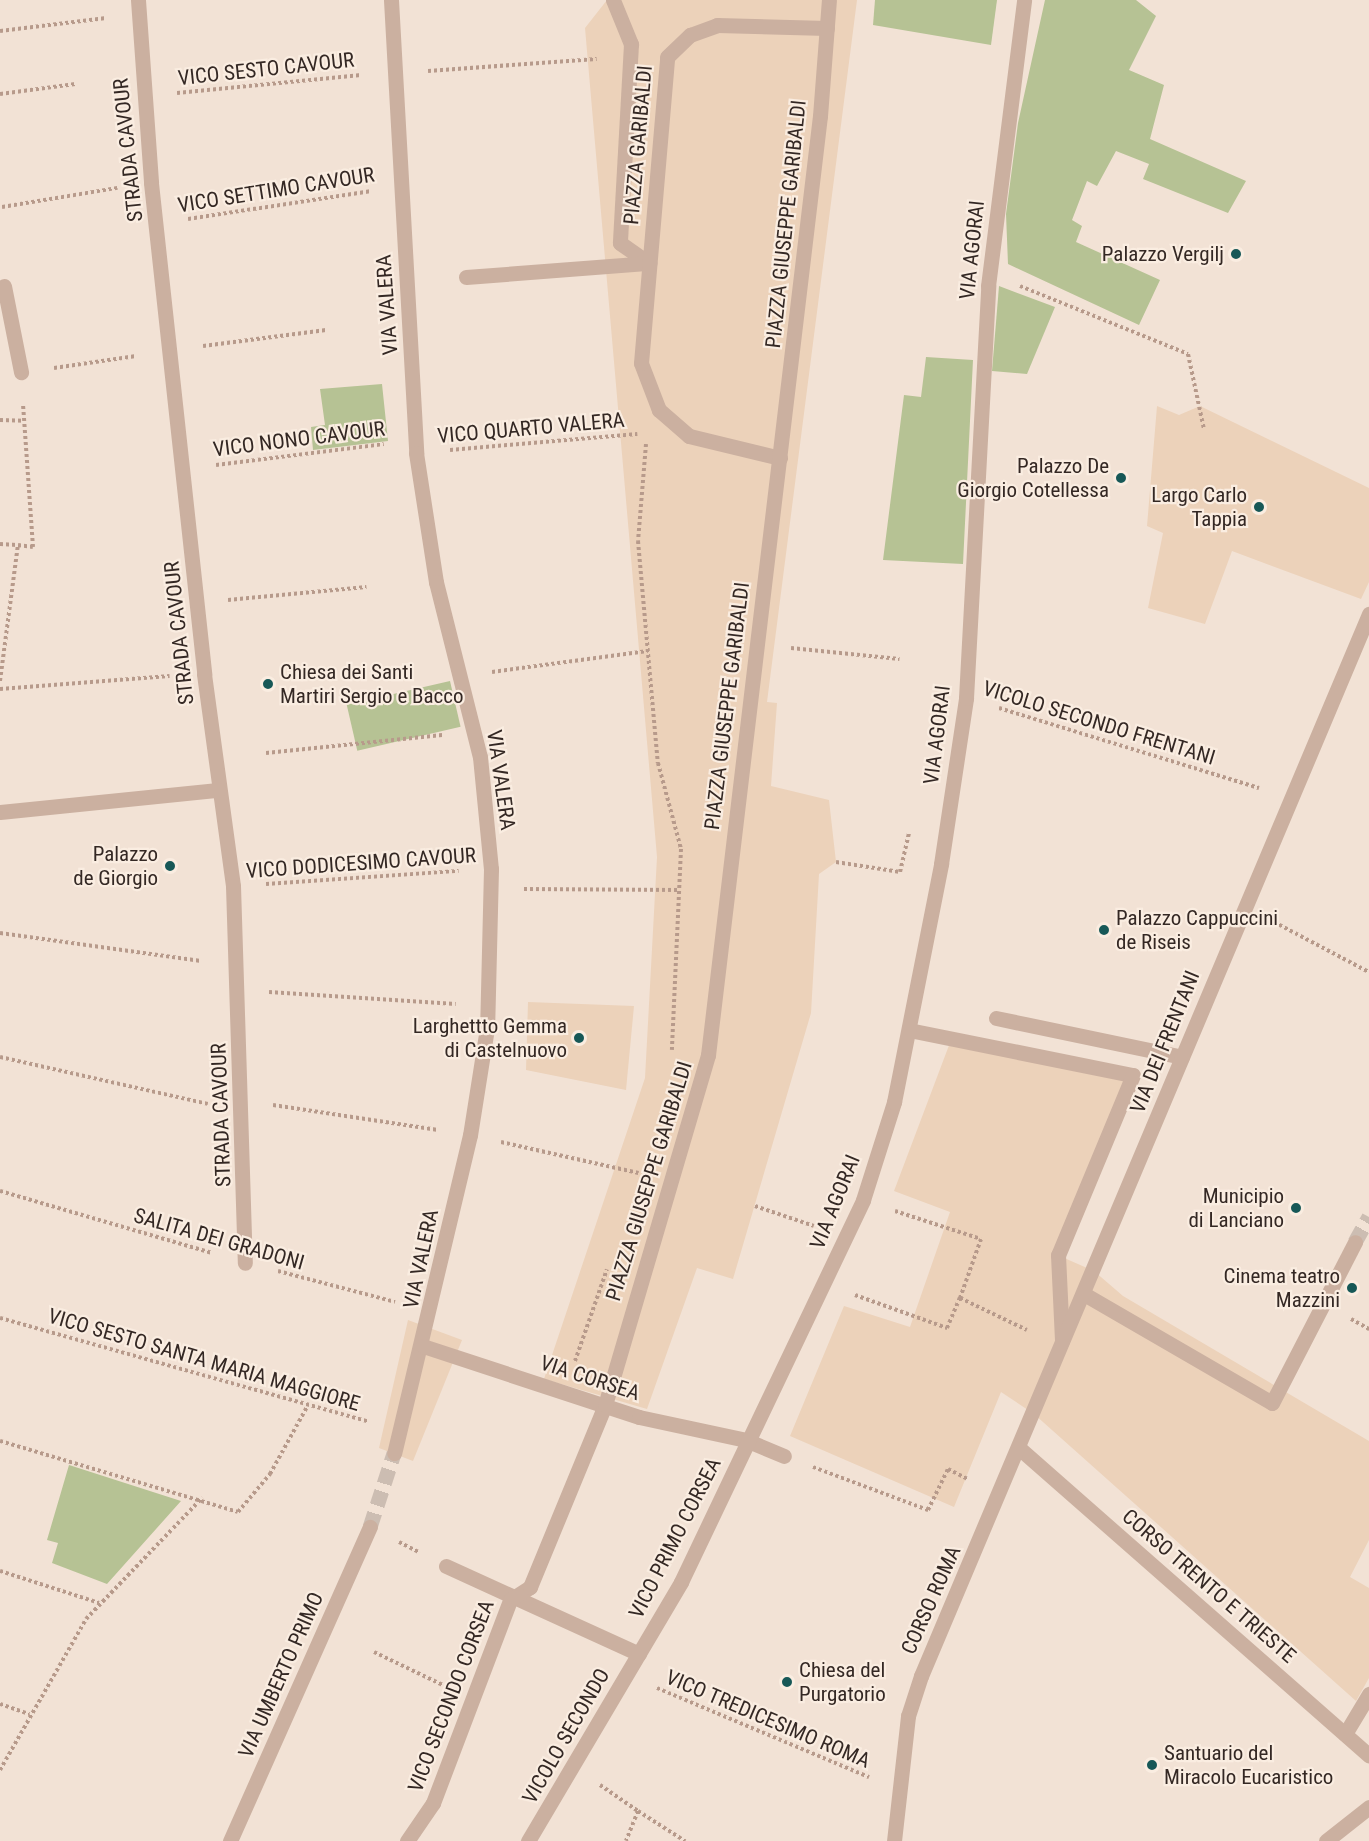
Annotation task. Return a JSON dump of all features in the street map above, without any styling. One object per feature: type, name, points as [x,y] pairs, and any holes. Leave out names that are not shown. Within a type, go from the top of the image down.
[{"type":"street","name":"VIA VALERA","points":[[391,0],[392,72],[416,447],[436,582],[474,732],[491,869],[488,1006],[470,1135],[432,1311],[394,1453]]},
{"type":"street","name":"PIAZZA GARIBALDI","points":[[613,0],[630,56],[620,243],[648,263]]},
{"type":"street","name":"PIAZZA GIUSEPPE GARIBALDI","points":[[604,1405],[708,1055],[754,644],[780,458],[828,28],[829,0]]},
{"type":"street","name":"VIA AGORAI","points":[[746,1440],[863,1200],[909,1030],[966,698],[990,273],[1024,0]]},
{"type":"street","name":"STRADA CAVOUR","points":[[138,7],[151,183],[173,350],[204,674],[218,790],[233,886],[243,1106],[245,1263]]},
{"type":"street","name":"PIAZZA GARIBALDI","points":[[780,458],[689,436],[659,410],[641,363],[667,57],[690,35],[717,25],[828,28]]},
{"type":"street","points":[[466,277],[648,263]]},
{"type":"street","points":[[4,286],[21,372]]},
{"type":"street","name":"VIA DEI FRENTANI","points":[[1002,1490],[1182,1057],[1242,906],[1369,614]]},
{"type":"street","points":[[0,812],[218,790]]},
{"type":"street","points":[[996,1018],[1182,1057]]},
{"type":"street","points":[[909,1030],[1133,1075],[1058,1255],[1063,1345]]},
{"type":"street","points":[[1084,1294],[1272,1403],[1355,1242]]},
{"type":"street","name":"VIA CORSEA","points":[[423,1346],[604,1405],[746,1440],[784,1456]]},
{"type":"street","name":"VICO SECONDO CORSEA","points":[[407,1841],[433,1803],[510,1600],[517,1598],[530,1587],[604,1405]]},
{"type":"street","name":"VICO PRIMO CORSEA","points":[[639,1654],[681,1582],[746,1440]]},
{"type":"street","name":"CORSO TRENTO E TRIESTE","points":[[1019,1448],[1369,1756]]},
{"type":"street","name":"CORSO ROMA","points":[[894,1841],[908,1716],[921,1676],[1002,1490]]},
{"type":"street","name":"VIA UMBERTO PRIMO","points":[[230,1841],[370,1527]]},
{"type":"street","points":[[446,1566],[639,1654]]},
{"type":"street","name":"VICOLO SECONDO","points":[[528,1841],[639,1654]]},
{"type":"street","points":[[1345,1734],[1369,1694]]},
{"type":"street","points":[[1326,1841],[1369,1807]]},
{"type":"path","points":[[0,31],[138,7]]},
{"type":"path","name":"VICO SESTO CAVOUR","points":[[144,97],[392,72],[630,56]]},
{"type":"path","points":[[0,94],[75,84]]},
{"type":"path","points":[[2,207],[151,183]]},
{"type":"path","name":"VICO SETTIMO CAVOUR","points":[[157,224],[400,187]]},
{"type":"path","points":[[990,273],[1188,354],[1204,429]]},
{"type":"path","points":[[0,544],[33,547],[21,372],[326,330]]},
{"type":"path","points":[[0,420],[24,421]]},
{"type":"path","name":"VICO QUARTO VALERA","points":[[416,447],[647,433],[638,541],[648,651]]},
{"type":"path","name":"VICO NONO CAVOUR","points":[[185,469],[416,447]]},
{"type":"path","points":[[0,681],[18,545]]},
{"type":"path","points":[[197,603],[366,587]]},
{"type":"path","points":[[754,644],[899,659]]},
{"type":"path","points":[[459,676],[648,651],[658,763],[681,849],[671,1061]]},
{"type":"path","points":[[0,689],[204,674]]},
{"type":"path","name":"VICOLO SECONDO FRENTANI","points":[[966,698],[1223,776]]},
{"type":"path","points":[[266,753],[474,732]]},
{"type":"path","points":[[836,862],[900,872],[911,822]]},
{"type":"path","name":"VICO DODICESIMO CAVOUR","points":[[233,886],[491,869]]},
{"type":"path","points":[[490,889],[680,890]]},
{"type":"path","points":[[1242,906],[1369,972]]},
{"type":"path","points":[[0,933],[237,966]]},
{"type":"path","points":[[238,990],[488,1006]]},
{"type":"path","points":[[0,1057],[243,1106],[470,1135],[639,1173]]},
{"type":"path","points":[[636,1184],[643,1162]]},
{"type":"path","name":"SALITA DEI GRADONI","points":[[0,1191],[245,1263],[432,1311]]},
{"type":"path","points":[[823,1285],[947,1328],[981,1239],[863,1200]]},
{"type":"path","points":[[755,1206],[846,1237]]},
{"type":"path","points":[[565,1392],[610,1261]]},
{"type":"path","points":[[960,1298],[1063,1345]]},
{"type":"path","name":"VICO SESTO SANTA MARIA MAGGIORE","points":[[0,1318],[307,1407],[401,1430]]},
{"type":"path","points":[[0,1441],[202,1498],[238,1512],[270,1474],[307,1407]]},
{"type":"path","points":[[784,1456],[928,1510],[948,1470]]},
{"type":"path","points":[[0,1770],[29,1714],[99,1603],[202,1498]]},
{"type":"path","points":[[370,1527],[446,1566]]},
{"type":"path","points":[[0,1571],[99,1603]]},
{"type":"path","points":[[374,1652],[473,1699]]},
{"type":"path","name":"VICO TREDICESIMO ROMA","points":[[626,1676],[900,1790]]},
{"type":"path","points":[[0,1704],[29,1714]]},
{"type":"path","points":[[573,1766],[686,1841]]},
{"type":"path","points":[[626,1841],[638,1811]]},
{"type":"green space","points":[[875,0],[997,0],[991,45],[873,25]]},
{"type":"green space","points":[[1045,0],[1136,0],[1156,16],[1129,70],[1164,85],[1150,139],[1246,181],[1228,213],[1143,179],[1149,164],[1116,151],[1097,186],[1087,181],[1072,220],[1082,226],[1076,242],[1160,280],[1139,325],[1008,264],[1006,214],[1018,123]]},
{"type":"green space","points":[[999,286],[1055,307],[1027,374],[992,371]]},
{"type":"green space","points":[[926,357],[973,360],[963,564],[883,560],[904,395],[921,397]]},
{"type":"green space","points":[[382,384],[388,441],[313,450],[311,427],[325,425],[320,389]]},
{"type":"green space","points":[[450,681],[461,727],[357,751],[347,705]]},
{"type":"green space","points":[[69,1465],[181,1501],[107,1584],[52,1563],[58,1543],[47,1540]]},
{"type":"shaded area","points":[[607,0],[857,0],[767,702],[777,703],[771,786],[829,800],[836,862],[819,874],[811,1013],[733,1279],[697,1268],[647,1409],[544,1379],[645,1078],[657,857],[585,28]]},
{"type":"shaded area","name":"Largo Carlo Tappia","points":[[1157,406],[1179,415],[1200,406],[1369,488],[1369,582],[1361,599],[1232,551],[1205,624],[1148,608],[1163,533],[1147,526]]},
{"type":"shaded area","name":"Larghettto Gemma di Castelnuovo","points":[[528,1002],[634,1006],[626,1090],[526,1070]]},
{"type":"shaded area","points":[[951,1040],[1131,1075],[1055,1254],[1094,1271],[1123,1296],[1369,1441],[1369,1540],[1350,1577],[1369,1588],[1369,1678],[1356,1701],[1034,1414],[1001,1392],[954,1507],[790,1436],[844,1306],[910,1327],[950,1212],[894,1191]]},
{"type":"shaded area","points":[[408,1320],[462,1340],[413,1461],[379,1448]]},
{"type":"tunnel","points":[[1355,1242],[1369,1217]]},
{"type":"tunnel","points":[[370,1527],[394,1453]]},
{"type":"place","name":"Palazzo Vergilj","points":[[1236,254]]},
{"type":"place","name":"Palazzo De Giorgio Cotellessa","points":[[1121,478]]},
{"type":"place","name":"Largo Carlo Tappia","points":[[1259,507]]},
{"type":"place","name":"Chiesa dei Santi Martiri Sergio e Bacco","points":[[268,684]]},
{"type":"place","name":"Palazzo de Giorgio","points":[[170,866]]},
{"type":"place","name":"Palazzo Cappuccini de Riseis","points":[[1104,930]]},
{"type":"place","name":"Larghettto Gemma di Castelnuovo","points":[[579,1038]]},
{"type":"place","name":"Municipio di Lanciano","points":[[1296,1208]]},
{"type":"place","name":"Cinema teatro Mazzini","points":[[1352,1288]]},
{"type":"place","name":"Chiesa del Purgatorio","points":[[787,1682]]},
{"type":"place","name":"Santuario del Miracolo Eucaristico","points":[[1152,1765]]}]
